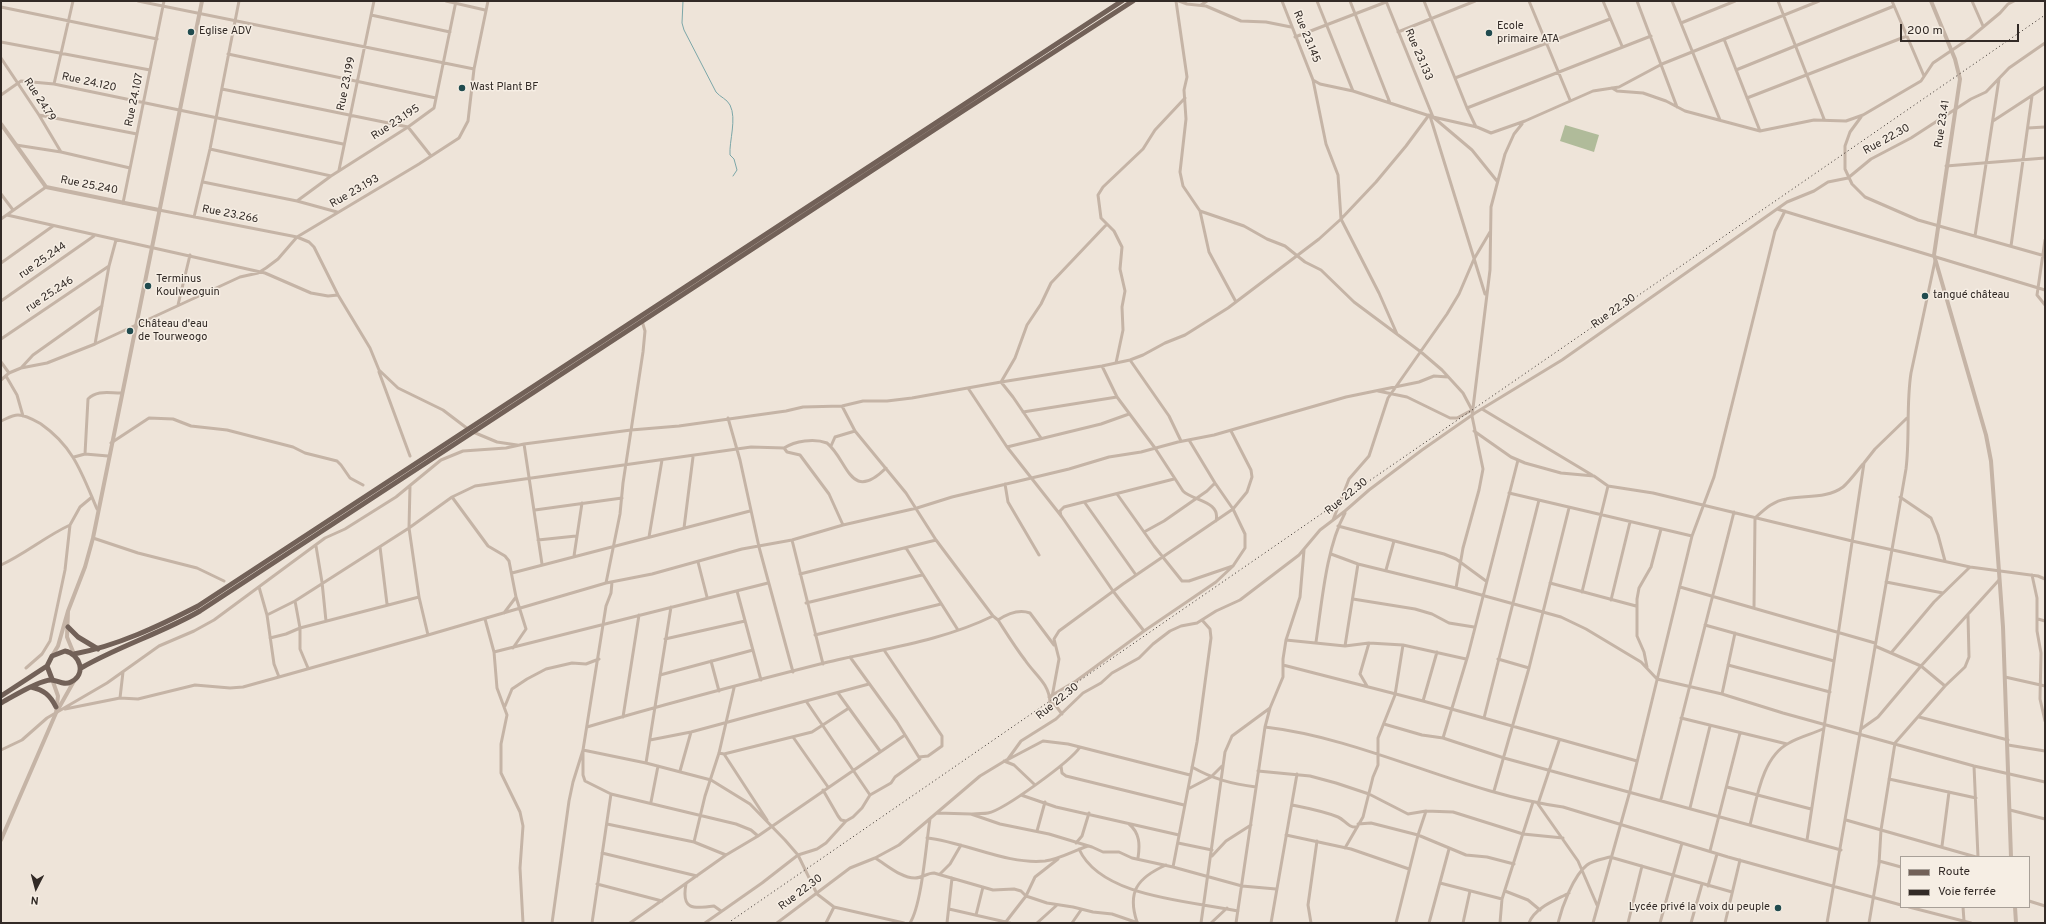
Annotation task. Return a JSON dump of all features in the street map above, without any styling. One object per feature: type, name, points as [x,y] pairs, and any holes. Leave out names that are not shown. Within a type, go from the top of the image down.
[{"type":"main road","points":[[1,696],[47,666],[52,656],[65,651],[74,654],[98,649],[158,626],[198,606],[837,186],[1122,1]]},
{"type":"main road","points":[[47,666],[52,679],[62,684],[75,679],[81,668],[101,656],[171,626],[200,611],[1133,1]]},
{"type":"main road","points":[[68,627],[78,637],[98,649]]},
{"type":"main road","points":[[74,654],[80,663],[81,668]]},
{"type":"main road","points":[[1,703],[31,687],[52,679]]},
{"type":"main road","points":[[31,687],[45,693],[50,697],[56,707]]},
{"type":"street","points":[[54,84],[73,1]]},
{"type":"street","points":[[138,1],[474,69],[488,1]]},
{"type":"street","name":"Rue 24.107","points":[[123,202],[164,1]]},
{"type":"street","points":[[52,656],[58,646],[68,611],[85,567],[93,538],[97,509],[202,1]]},
{"type":"street","points":[[194,217],[217,119],[239,1]]},
{"type":"street","name":"Rue 23.199","points":[[339,170],[343,144],[351,114],[374,1]]},
{"type":"street","points":[[446,1],[456,2],[485,10]]},
{"type":"street","points":[[1176,1],[1187,77],[1184,90],[1186,119],[1180,172],[1183,186],[1200,211],[1209,252],[1236,302]]},
{"type":"street","points":[[1179,1],[1187,4],[1201,5],[1240,20],[1291,26]]},
{"type":"street","points":[[1201,5],[1207,1]]},
{"type":"street","name":"Rue 23.145","points":[[1282,1],[1313,80],[1326,144],[1338,175],[1341,219]]},
{"type":"street","points":[[1317,1],[1353,91]]},
{"type":"street","points":[[1350,1],[1390,103]]},
{"type":"street","points":[[1424,1],[1467,108],[1477,127]]},
{"type":"street","points":[[1398,32],[1475,1]]},
{"type":"street","points":[[1529,1],[1570,100]]},
{"type":"street","points":[[1603,1],[1622,46]]},
{"type":"street","points":[[1637,1],[1678,107]]},
{"type":"street","points":[[1672,1],[1720,120]]},
{"type":"street","points":[[1681,23],[1735,1]]},
{"type":"street","points":[[1778,1],[1824,119]]},
{"type":"street","points":[[1313,80],[1320,84],[1353,91],[1430,116],[1477,127],[1491,133],[1525,121],[1570,100],[1603,88],[1619,87],[1662,64],[1692,51],[1813,2],[1819,1]]},
{"type":"street","points":[[1892,1],[1924,76]]},
{"type":"street","name":"Rue 23.41","points":[[1931,1],[1960,73],[1934,255],[1946,292],[1987,442],[1992,473],[2005,677],[2011,856]]},
{"type":"street","points":[[1972,1],[1983,26]]},
{"type":"street","points":[[1611,88],[1617,91],[1643,93],[1685,111],[1760,131],[1795,123],[1824,119],[1846,121],[1863,115],[1918,83],[1934,63],[1952,52],[2000,13],[2008,2],[2014,1]]},
{"type":"street","name":"Rue 23.195","points":[[297,201],[330,176],[408,127],[434,108],[456,2]]},
{"type":"street","points":[[1295,36],[1386,2]]},
{"type":"street","name":"Rue 23.133","points":[[1386,2],[1430,116],[1486,295]]},
{"type":"street","points":[[1736,70],[1894,6]]},
{"type":"street","points":[[1,7],[68,22],[157,39]]},
{"type":"street","points":[[371,15],[450,32]]},
{"type":"street","points":[[1455,78],[1610,19]]},
{"type":"street","points":[[1467,108],[1558,71],[1651,36]]},
{"type":"street","points":[[1747,98],[1907,36]]},
{"type":"street","points":[[1724,39],[1760,131]]},
{"type":"street","points":[[1,42],[150,70]]},
{"type":"street","name":"Rue 22.30","points":[[777,923],[781,922],[850,868],[876,858],[899,845],[980,776],[1004,761],[1021,741],[1062,714],[1083,693],[1101,683],[1112,672],[1139,658],[1170,631],[1202,620],[1216,611],[1240,600],[1304,550],[1320,530],[1369,490],[1482,409],[1562,360],[1777,209],[1828,182],[1848,178],[1871,159],[1911,138],[1954,110],[1986,92],[2009,68],[2045,44]]},
{"type":"street","points":[[228,54],[436,98]]},
{"type":"street","name":"Rue 24.79","points":[[1,58],[18,82],[61,152]]},
{"type":"street","name":"Rue 23.193","points":[[258,273],[278,259],[297,237],[459,138],[464,130],[470,112],[474,69]]},
{"type":"street","points":[[1975,236],[1999,78]]},
{"type":"street","name":"Rue 24.120","points":[[18,82],[24,81],[54,84],[144,104],[343,144]]},
{"type":"street","points":[[1,95],[18,82]]},
{"type":"street","points":[[1993,121],[2045,87]]},
{"type":"street","points":[[222,89],[351,114],[408,127],[431,156]]},
{"type":"street","points":[[2011,246],[2032,96]]},
{"type":"street","points":[[1116,363],[1123,330],[1122,307],[1125,291],[1120,269],[1120,242],[1114,231],[1102,218],[1098,195],[1103,187],[1143,149],[1155,130],[1185,98]]},
{"type":"street","points":[[39,115],[137,134]]},
{"type":"street","points":[[1863,115],[1854,126],[1845,146],[1845,169],[1848,178],[1858,191],[1872,201],[1918,220],[2043,256]]},
{"type":"street","points":[[1430,116],[1472,150],[1497,181]]},
{"type":"street","points":[[1,750],[22,740],[39,724],[123,672],[159,646],[194,631],[214,620],[332,534],[345,529],[385,504],[410,486],[441,460],[452,454],[463,451],[506,448],[524,444],[631,430],[679,426],[798,408],[842,406],[863,401],[887,401],[912,398],[1130,360],[1185,335],[1236,302],[1279,268],[1297,257],[1341,219],[1400,154],[1430,116]]},
{"type":"street","points":[[1456,588],[1460,563],[1483,469],[1474,431],[1472,410],[1490,262],[1491,207],[1508,145],[1518,128],[1525,121]]},
{"type":"street","points":[[1,124],[46,187]]},
{"type":"street","points":[[2028,128],[2045,127]]},
{"type":"street","points":[[16,144],[61,152],[130,168]]},
{"type":"street","points":[[210,149],[330,176]]},
{"type":"street","points":[[1946,166],[2045,158]]},
{"type":"street","points":[[203,182],[297,201],[337,212]]},
{"type":"street","name":"Rue 25.240","points":[[1,219],[46,187],[159,210]]},
{"type":"street","points":[[1,194],[13,210]]},
{"type":"street","points":[[1777,209],[1934,255],[2045,290]]},
{"type":"street","name":"Rue 23.266","points":[[159,210],[297,237],[309,242],[314,247],[338,295],[359,328],[379,370],[410,456]]},
{"type":"street","points":[[1200,211],[1244,226],[1267,239],[1285,246],[1297,257],[1325,273],[1345,295],[1421,352],[1448,376],[1463,393],[1472,410]]},
{"type":"street","points":[[1592,923],[1630,791],[1692,536],[1714,478],[1775,231],[1785,211]]},
{"type":"street","points":[[7,214],[95,236],[190,255],[270,275],[311,293],[328,296],[338,295]]},
{"type":"street","points":[[1341,219],[1379,293],[1397,335]]},
{"type":"street","points":[[1001,382],[1015,358],[1027,325],[1041,304],[1051,283],[1107,224]]},
{"type":"street","points":[[1,263],[53,226]]},
{"type":"street","points":[[1333,520],[1349,479],[1369,456],[1391,394],[1459,294],[1474,258],[1490,232]]},
{"type":"street","name":"rue 25.244","points":[[1,301],[95,236]]},
{"type":"street","points":[[95,344],[109,266],[116,240]]},
{"type":"street","points":[[2045,240],[2037,295],[2045,305]]},
{"type":"street","points":[[178,305],[190,255]]},
{"type":"street","points":[[1827,923],[1841,850],[1859,734],[1908,456],[1907,418],[1910,373],[1935,260]]},
{"type":"street","name":"rue 25.246","points":[[1,339],[109,266]]},
{"type":"street","points":[[1,380],[10,373],[21,368],[47,363],[95,344],[135,324],[240,277],[258,273]]},
{"type":"street","points":[[21,368],[33,355],[102,306]]},
{"type":"street","points":[[606,583],[622,498],[645,331],[642,321]]},
{"type":"street","points":[[1130,360],[1170,416],[1182,441]]},
{"type":"street","points":[[1,362],[10,373]]},
{"type":"street","points":[[1102,366],[1117,397],[1155,448],[1174,479],[1186,494],[1206,502],[1215,511],[1216,521]]},
{"type":"street","points":[[379,370],[398,388],[444,410],[474,433],[497,442],[520,445]]},
{"type":"street","points":[[6,376],[17,395],[23,416]]},
{"type":"street","points":[[64,709],[120,698],[138,699],[195,686],[230,688],[279,677],[485,620],[519,608],[606,583],[698,562],[742,549],[792,540],[843,525],[917,508],[1109,457],[1231,431],[1346,397],[1419,382],[1434,376],[1448,376]]},
{"type":"street","points":[[1001,382],[1041,438]]},
{"type":"street","points":[[968,388],[1007,446],[1062,517],[1113,591],[1144,631]]},
{"type":"street","points":[[1376,391],[1407,397],[1450,418],[1457,418],[1472,410]]},
{"type":"street","points":[[85,454],[88,399],[93,394],[100,392],[121,393]]},
{"type":"street","points":[[1023,412],[1117,397]]},
{"type":"street","points":[[842,406],[855,431],[917,508],[936,540],[993,616],[998,620],[1025,661],[1043,680],[1051,697]]},
{"type":"street","points":[[1482,409],[1594,476],[1608,486],[1653,493],[1852,541],[1970,567],[1999,572],[2032,575],[2045,579]]},
{"type":"street","points":[[1007,446],[1101,424],[1129,414]]},
{"type":"street","points":[[1,421],[12,416],[23,416],[34,420],[54,434],[74,457],[97,509]]},
{"type":"street","points":[[111,443],[149,418],[173,419],[191,426],[227,430],[235,434],[293,447],[305,454],[337,462],[342,465],[350,478],[363,485]]},
{"type":"street","points":[[728,418],[737,449],[759,547],[793,672]]},
{"type":"street","points":[[1754,608],[1755,518],[1772,504],[1786,499],[1806,498],[1830,493],[1843,487],[1875,449],[1907,418]]},
{"type":"street","points":[[831,446],[835,437],[855,431]]},
{"type":"street","points":[[1062,714],[1056,706],[1050,702],[1059,658],[1054,639],[1059,631],[1113,591],[1233,509],[1248,492],[1252,476],[1249,464],[1231,431]]},
{"type":"street","points":[[1474,431],[1518,460],[1561,473],[1594,476]]},
{"type":"street","points":[[1051,697],[1216,582],[1233,566],[1245,548],[1246,539],[1233,509],[1215,484],[1189,440]]},
{"type":"street","points":[[267,616],[295,601],[322,582],[409,528],[452,497],[475,486],[693,457],[737,449],[760,447],[784,448],[798,442],[816,441],[822,441],[831,446],[850,475],[859,481],[869,481],[886,468]]},
{"type":"street","points":[[524,444],[542,564]]},
{"type":"street","points":[[784,448],[787,452],[800,455],[829,494],[843,525]]},
{"type":"street","points":[[74,457],[85,454],[108,456]]},
{"type":"street","points":[[684,528],[693,457]]},
{"type":"street","points":[[649,537],[662,460]]},
{"type":"street","points":[[1442,738],[1452,710],[1466,659],[1518,460]]},
{"type":"street","points":[[1806,840],[1830,692],[1864,463]]},
{"type":"street","points":[[1062,517],[1060,511],[1064,507],[1085,503],[1174,479]]},
{"type":"street","points":[[1005,484],[1008,502],[1040,555]]},
{"type":"street","points":[[1144,532],[1164,521],[1215,484]]},
{"type":"street","points":[[410,486],[409,528],[419,597],[428,635]]},
{"type":"street","points":[[1582,592],[1608,486]]},
{"type":"street","points":[[1509,493],[1692,536]]},
{"type":"street","points":[[1117,494],[1144,532],[1183,581],[1233,566]]},
{"type":"street","points":[[26,668],[42,654],[50,641],[65,570],[70,525],[80,507],[92,497]]},
{"type":"street","points":[[452,497],[488,546],[506,556],[509,560],[516,597],[526,629],[513,648]]},
{"type":"street","points":[[1900,497],[1930,518],[1938,535],[1945,561]]},
{"type":"street","points":[[535,510],[622,498]]},
{"type":"street","points":[[1484,718],[1539,500]]},
{"type":"street","points":[[574,556],[582,503]]},
{"type":"street","points":[[1085,503],[1136,575]]},
{"type":"street","points":[[1494,791],[1529,668],[1569,508]]},
{"type":"street","points":[[512,573],[574,556],[613,548],[649,537],[750,511]]},
{"type":"street","points":[[1316,642],[1331,554],[1338,526],[1345,511]]},
{"type":"street","points":[[1661,799],[1734,512]]},
{"type":"street","points":[[1611,600],[1630,522]]},
{"type":"street","points":[[1,565],[12,560],[48,535],[70,525]]},
{"type":"street","points":[[1338,526],[1444,554],[1486,581]]},
{"type":"street","points":[[1647,668],[1644,652],[1637,636],[1638,619],[1636,606],[1639,588],[1651,567],[1661,529]]},
{"type":"street","points":[[538,540],[576,536]]},
{"type":"street","points":[[93,538],[138,553],[197,568],[224,581]]},
{"type":"street","points":[[792,540],[806,603],[823,664]]},
{"type":"street","points":[[800,574],[936,540]]},
{"type":"street","points":[[1386,570],[1394,541]]},
{"type":"street","points":[[316,546],[326,621]]},
{"type":"street","points":[[380,546],[387,604]]},
{"type":"street","points":[[906,548],[958,630]]},
{"type":"street","points":[[1236,923],[1265,727],[1270,708],[1282,682],[1282,665],[1286,640],[1300,597],[1304,550]]},
{"type":"street","points":[[1331,554],[1358,564],[1456,588],[1561,617],[1586,629],[1647,668],[1657,679],[1722,694],[1824,725],[1895,743],[1974,766],[2045,782]]},
{"type":"street","points":[[698,562],[707,597]]},
{"type":"street","points":[[1345,646],[1358,564]]},
{"type":"street","points":[[1892,653],[1943,593],[1970,567]]},
{"type":"street","points":[[806,603],[922,575]]},
{"type":"street","points":[[2032,575],[2037,598],[2037,632],[2043,653],[2040,705],[2045,721]]},
{"type":"street","points":[[1860,729],[1878,717],[1921,666],[1999,580]]},
{"type":"street","points":[[612,582],[611,593],[606,606],[603,623],[587,727],[583,775],[585,781],[611,794],[651,802],[736,824],[751,830],[758,836]]},
{"type":"street","points":[[494,652],[768,582]]},
{"type":"street","points":[[1886,582],[1943,593]]},
{"type":"street","points":[[1550,583],[1636,606]]},
{"type":"street","points":[[259,587],[267,616],[274,664],[279,677]]},
{"type":"street","points":[[1680,587],[1839,632],[1875,645],[1921,666],[1945,686]]},
{"type":"street","points":[[737,591],[761,680]]},
{"type":"street","points":[[270,638],[286,634],[300,628],[387,604],[419,597]]},
{"type":"street","points":[[504,613],[516,597]]},
{"type":"street","points":[[1353,599],[1415,609],[1432,614],[1449,623],[1474,627]]},
{"type":"street","points":[[295,601],[300,628],[300,649],[308,668]]},
{"type":"street","points":[[815,635],[941,604]]},
{"type":"street","points":[[646,763],[671,607]]},
{"type":"street","points":[[68,611],[67,637],[74,654]]},
{"type":"street","points":[[998,620],[1011,613],[1025,611],[1030,613],[1055,646]]},
{"type":"street","points":[[1869,923],[1879,861],[1881,830],[1895,743],[1945,686],[1965,667],[1969,656],[1968,614]]},
{"type":"street","points":[[623,717],[639,616]]},
{"type":"street","points":[[587,727],[761,680],[958,630],[993,616]]},
{"type":"street","points":[[2038,619],[2045,621]]},
{"type":"street","points":[[485,620],[494,652],[497,688],[505,707],[507,719],[501,744],[501,773],[520,812],[523,826],[520,868],[523,923]]},
{"type":"street","points":[[1173,867],[1192,767],[1211,638],[1210,629],[1202,620]]},
{"type":"street","points":[[665,639],[745,621]]},
{"type":"street","points":[[1705,624],[1834,661]]},
{"type":"street","points":[[1722,694],[1735,633]]},
{"type":"street","points":[[1286,640],[1345,646],[1369,643],[1403,645],[1466,659]]},
{"type":"street","points":[[1368,687],[1360,674],[1369,643]]},
{"type":"street","points":[[1345,848],[1357,826],[1364,817],[1373,777],[1378,765],[1378,738],[1395,695],[1403,645]]},
{"type":"street","points":[[660,675],[753,650]]},
{"type":"street","points":[[884,650],[942,736],[942,746],[928,756],[920,757]]},
{"type":"street","points":[[1423,701],[1437,652]]},
{"type":"street","points":[[850,657],[920,757]]},
{"type":"street","points":[[505,707],[512,689],[546,669],[572,663],[586,664],[598,659]]},
{"type":"street","points":[[1498,659],[1529,668]]},
{"type":"street","points":[[711,661],[719,691]]},
{"type":"street","points":[[1282,665],[1423,701],[1559,741],[1637,761]]},
{"type":"street","points":[[1728,665],[1830,692]]},
{"type":"street","points":[[120,698],[123,672]]},
{"type":"street","points":[[2005,677],[2045,686]]},
{"type":"street","points":[[52,679],[58,693],[56,713]]},
{"type":"street","points":[[1,840],[56,713],[75,679]]},
{"type":"street","points":[[650,740],[691,732],[870,684]]},
{"type":"street","points":[[694,842],[719,753],[734,688]]},
{"type":"street","points":[[838,693],[880,752]]},
{"type":"street","points":[[806,701],[870,795]]},
{"type":"street","points":[[719,753],[724,754],[812,732],[849,708]]},
{"type":"street","points":[[1201,923],[1226,747],[1232,736],[1270,708]]},
{"type":"street","points":[[1919,717],[2045,751]]},
{"type":"street","points":[[1681,718],[1787,744]]},
{"type":"street","points":[[1384,724],[1422,735],[1442,738],[1504,758],[1661,799],[1720,817],[1841,850]]},
{"type":"street","points":[[1690,808],[1710,726]]},
{"type":"street","points":[[1265,727],[1304,733],[1538,804],[1563,807],[1717,854],[1900,905]]},
{"type":"street","points":[[1750,825],[1769,763],[1787,744],[1824,729]]},
{"type":"street","points":[[680,772],[691,732]]},
{"type":"street","points":[[1710,851],[1720,817],[1740,733]]},
{"type":"street","points":[[630,923],[726,855],[758,836],[853,769],[905,735]]},
{"type":"street","points":[[793,737],[828,787]]},
{"type":"street","points":[[1004,761],[1013,758],[1043,741],[1061,742],[1190,775]]},
{"type":"street","points":[[1538,804],[1551,770],[1559,741]]},
{"type":"street","points":[[936,813],[988,813],[1021,795],[1034,784],[1061,766],[1080,748]]},
{"type":"street","points":[[584,750],[646,763],[711,780],[750,804],[798,855],[817,894],[834,906],[887,922],[904,923]]},
{"type":"street","points":[[552,923],[569,801],[573,782],[584,750]]},
{"type":"street","points":[[724,754],[771,827]]},
{"type":"street","points":[[705,923],[762,883],[798,855],[817,849],[826,843],[846,821],[853,817],[862,808],[870,795],[891,783],[897,775],[919,761],[920,757]]},
{"type":"street","points":[[1013,758],[1014,766]]},
{"type":"street","points":[[1004,761],[1014,766],[1034,784]]},
{"type":"street","points":[[651,802],[658,766]]},
{"type":"street","points":[[1061,766],[1062,773],[1066,776],[1184,805]]},
{"type":"street","points":[[1188,789],[1211,777],[1223,766]]},
{"type":"street","points":[[1974,766],[1977,856]]},
{"type":"street","points":[[1192,767],[1220,781],[1256,788]]},
{"type":"street","points":[[1258,771],[1310,776],[1369,794],[1408,814],[1426,811],[1453,812],[1523,834],[1564,838]]},
{"type":"street","points":[[1271,923],[1297,774]]},
{"type":"street","points":[[1889,779],[1976,798]]},
{"type":"street","points":[[1727,787],[1811,809]]},
{"type":"street","points":[[823,790],[838,816],[841,820],[846,821]]},
{"type":"street","points":[[1942,846],[1949,792]]},
{"type":"street","points":[[592,923],[611,794]]},
{"type":"street","points":[[1021,795],[1179,835]]},
{"type":"street","points":[[1037,831],[1045,802]]},
{"type":"street","points":[[1500,923],[1502,899],[1533,802]]},
{"type":"street","points":[[1538,804],[1564,838],[1583,869],[1597,906]]},
{"type":"street","points":[[1292,805],[1338,817],[1350,827],[1371,823],[1418,834],[1449,849],[1466,855],[1487,857],[1514,864]]},
{"type":"street","points":[[2010,810],[2045,819]]},
{"type":"street","points":[[1396,923],[1418,834],[1426,811]]},
{"type":"street","points":[[1076,843],[1082,836],[1089,813]]},
{"type":"street","points":[[971,814],[1000,824],[1037,831],[1103,852],[1119,852],[1130,857],[1207,875],[1242,886],[1276,890]]},
{"type":"street","points":[[910,923],[915,912],[922,876],[930,818]]},
{"type":"street","points":[[1846,820],[1974,856]]},
{"type":"street","points":[[1128,823],[1135,830],[1139,838],[1138,858]]},
{"type":"street","points":[[607,824],[694,842],[726,855]]},
{"type":"street","points":[[1211,858],[1226,841],[1251,825]]},
{"type":"street","points":[[1286,835],[1345,848],[1409,869]]},
{"type":"street","points":[[927,838],[961,845],[990,854],[1027,861],[1044,861],[1059,858],[1088,846]]},
{"type":"street","points":[[1310,923],[1308,905],[1317,841]]},
{"type":"street","points":[[1178,843],[1212,850]]},
{"type":"street","points":[[1660,923],[1682,843]]},
{"type":"street","points":[[940,874],[950,864],[961,845]]},
{"type":"street","points":[[1079,849],[1093,867],[1109,879],[1135,890],[1238,911]]},
{"type":"street","points":[[1429,923],[1449,849]]},
{"type":"street","points":[[602,853],[697,876]]},
{"type":"street","points":[[1708,886],[1717,854]]},
{"type":"street","points":[[1558,923],[1569,893],[1583,869],[1593,862],[1610,857],[1732,892]]},
{"type":"street","points":[[876,858],[910,877],[922,876],[928,873],[940,874],[993,890],[1014,889],[1021,891],[1026,896],[1057,905],[1112,914],[1138,923]]},
{"type":"street","points":[[949,909],[1007,923],[1026,896],[1035,877],[1059,858]]},
{"type":"street","points":[[1724,923],[1740,860]]},
{"type":"street","points":[[1879,861],[1900,867]]},
{"type":"street","points":[[1138,923],[1133,909],[1135,890],[1148,874],[1166,865]]},
{"type":"street","points":[[1628,923],[1642,866]]},
{"type":"street","points":[[947,923],[952,878]]},
{"type":"street","points":[[1440,883],[1502,899]]},
{"type":"street","points":[[597,884],[662,901]]},
{"type":"street","points":[[686,884],[684,900],[686,903],[693,908],[714,906],[721,911]]},
{"type":"street","points":[[1691,923],[1702,884]]},
{"type":"street","points":[[976,915],[983,887]]},
{"type":"street","points":[[1463,923],[1470,891]]},
{"type":"street","points":[[1505,892],[1528,900],[1540,910]]},
{"type":"street","points":[[1529,923],[1532,917],[1540,910],[1569,893]]},
{"type":"street","points":[[2030,901],[2045,906]]},
{"type":"street","points":[[1037,923],[1057,905]]},
{"type":"street","points":[[826,923],[834,906]]},
{"type":"street","points":[[1211,923],[1227,908]]},
{"type":"street","points":[[1913,908],[1971,923]]},
{"type":"street","points":[[1963,908],[1964,921]]},
{"type":"street","points":[[2015,908],[2016,923]]},
{"type":"street","points":[[1072,923],[1074,918],[1081,910]]},
{"type":"green space","points":[[1565,125],[1599,135],[1594,152],[1560,141]]},
{"type":"waterway","points":[[683,1],[682,23],[684,30],[716,92],[729,103],[732,111],[733,123],[730,155],[734,159],[737,170],[733,176]]},
{"type":"railway","points":[[728,923],[2045,15]]},
{"type":"place","name":"Eglise ADV","points":[[191,32]]},
{"type":"place","name":"Ecole primaire ATA","points":[[1489,33]]},
{"type":"place","name":"Wast Plant BF","points":[[462,88]]},
{"type":"place","name":"Terminus Koulweoguin","points":[[148,286]]},
{"type":"place","name":"tangué château","points":[[1925,296]]},
{"type":"place","name":"Château d'eau de Tourweogo","points":[[130,331]]},
{"type":"place","name":"Lycée privé la voix du peuple","points":[[1778,908]]}]
